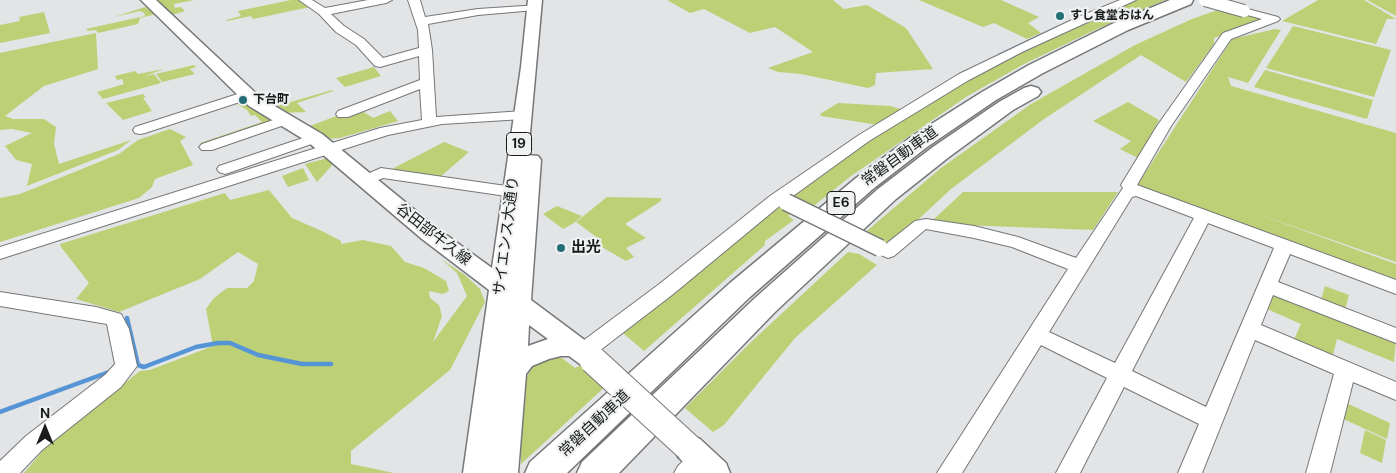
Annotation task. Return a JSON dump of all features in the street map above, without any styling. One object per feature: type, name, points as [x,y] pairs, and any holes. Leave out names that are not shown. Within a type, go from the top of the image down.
[{"type":"highway","name":"常磐自動車道","points":[[543,473],[747,284],[864,183],[919,142],[989,96],[1036,69],[1122,26],[1185,0]]},
{"type":"highway","name":"常磐自動車道","points":[[595,473],[772,298],[887,194],[941,152],[1006,106],[1076,65],[1139,33],[1220,0]]},
{"type":"main road","name":"谷田部牛久線","points":[[148,0],[247,95],[322,144],[364,180],[584,353],[698,463]]},
{"type":"main road","name":"サイエンス大通り","points":[[487,469],[506,438],[512,371],[509,295],[512,192],[538,2]]},
{"type":"main road","name":"サイエンス大通り","points":[[487,469],[541,67],[538,2]]},
{"type":"main road","points":[[512,371],[524,359],[543,350],[561,346],[584,353]]},
{"type":"street","points":[[305,0],[360,42],[380,63],[426,50]]},
{"type":"street","points":[[323,12],[386,0]]},
{"type":"street","points":[[414,0],[422,21],[426,50],[429,122]]},
{"type":"street","points":[[473,0],[478,12]]},
{"type":"street","points":[[584,353],[864,138],[964,78],[1039,39],[1130,0]]},
{"type":"street","points":[[1133,192],[1129,185],[1159,134],[1227,36],[1274,20],[1205,0]]},
{"type":"street","points":[[422,21],[538,2]]},
{"type":"street","points":[[343,114],[426,82]]},
{"type":"street","points":[[140,130],[247,95]]},
{"type":"street","points":[[224,169],[322,144],[429,122],[523,114]]},
{"type":"street","points":[[207,147],[285,120]]},
{"type":"street","points":[[0,253],[322,144]]},
{"type":"street","points":[[364,180],[381,173],[512,192]]},
{"type":"street","points":[[949,473],[1128,192],[1138,191],[1396,287]]},
{"type":"street","points":[[781,201],[888,252],[926,224],[974,232],[1018,244],[1080,268]]},
{"type":"street","points":[[1068,473],[1204,216]]},
{"type":"street","points":[[1190,473],[1284,246]]},
{"type":"street","points":[[1267,284],[1396,336]]},
{"type":"street","points":[[0,299],[96,314],[114,319],[119,329],[126,366],[113,381],[34,443],[4,473]]},
{"type":"street","points":[[1250,328],[1396,391]]},
{"type":"street","points":[[1038,335],[1212,420]]},
{"type":"street","points":[[1318,473],[1346,369]]},
{"type":"green space","points":[[155,0],[194,0],[174,4],[175,8],[181,7],[185,11],[172,15]]},
{"type":"green space","points":[[291,0],[301,0],[310,7],[253,19],[251,16],[226,20],[241,16],[238,11]]},
{"type":"green space","points":[[667,0],[833,0],[844,9],[867,5],[906,28],[933,69],[876,73],[875,85],[868,88],[801,74],[778,72],[768,68],[813,52],[775,27],[750,33],[704,9],[690,13]]},
{"type":"green space","points":[[919,0],[1001,0],[1039,17],[1028,23],[1041,33],[1027,39],[994,23],[983,27]]},
{"type":"green space","points":[[1136,0],[1165,0],[1097,29],[1024,64],[966,97],[851,176],[810,209],[787,198],[844,156],[964,81],[1036,43]]},
{"type":"green space","points":[[1318,0],[1364,0],[1396,19],[1387,19],[1376,44],[1282,21]]},
{"type":"green space","points":[[1367,0],[1396,0],[1396,16]]},
{"type":"green space","points":[[145,7],[156,14],[140,18],[138,24],[98,33],[96,30],[88,31],[86,29],[145,16],[140,11],[114,17]]},
{"type":"green space","points":[[1223,8],[1258,17],[1262,21],[1214,38],[1214,44],[1186,82],[1141,55],[1044,119],[951,189],[907,230],[885,246],[862,235],[941,168],[1031,104],[1135,45],[1192,19]]},
{"type":"green space","points":[[44,12],[50,33],[0,43],[0,25],[20,21],[19,17]]},
{"type":"green space","points":[[1293,26],[1391,50],[1374,97],[1266,68]]},
{"type":"green space","points":[[1275,29],[1281,30],[1248,83],[1228,77],[1231,86],[1396,133],[1396,262],[1252,212],[1396,264],[1396,282],[1140,187],[1138,184],[1232,39]]},
{"type":"green space","points":[[96,33],[98,69],[44,86],[5,116],[13,119],[44,119],[56,127],[54,144],[59,164],[131,140],[118,150],[27,186],[32,164],[16,160],[5,146],[32,133],[12,129],[0,130],[0,53]]},
{"type":"green space","points":[[194,65],[196,67],[190,69],[195,74],[162,82],[156,74]]},
{"type":"green space","points":[[374,67],[381,76],[345,87],[336,78]]},
{"type":"green space","points":[[164,69],[143,77],[154,74],[161,83],[103,99],[97,92],[124,84],[122,79],[117,80],[115,76],[135,71],[138,74]]},
{"type":"green space","points":[[1265,70],[1373,100],[1367,119],[1254,87]]},
{"type":"green space","points":[[332,90],[297,103],[306,112],[282,113],[275,109],[277,106]]},
{"type":"green space","points":[[143,94],[146,97],[143,98],[152,111],[123,120],[106,103]]},
{"type":"green space","points":[[246,101],[278,120],[202,145],[200,143],[262,122],[255,115],[251,116],[247,110],[237,104]]},
{"type":"green space","points":[[1128,102],[1159,120],[1138,158],[1120,149],[1131,141],[1093,121]]},
{"type":"green space","points":[[838,103],[890,106],[904,110],[878,125],[821,116],[820,114]]},
{"type":"green space","points":[[362,111],[373,118],[390,111],[398,121],[340,138],[323,139],[307,127],[339,115],[345,118]]},
{"type":"green space","points":[[170,129],[186,137],[180,141],[193,165],[155,179],[152,187],[139,198],[0,242],[0,198],[20,194],[119,154],[138,140]]},
{"type":"green space","points":[[444,142],[469,152],[440,177],[390,170]]},
{"type":"green space","points":[[328,158],[335,162],[317,182],[305,164]]},
{"type":"green space","points":[[303,168],[309,180],[288,187],[282,176]]},
{"type":"green space","points":[[269,190],[292,218],[341,241],[341,244],[363,240],[391,246],[405,262],[424,268],[446,281],[449,291],[443,294],[429,291],[430,298],[439,305],[442,316],[433,342],[467,296],[457,273],[441,259],[465,275],[480,289],[485,302],[450,370],[351,451],[351,464],[394,473],[24,473],[52,440],[140,371],[150,370],[213,346],[206,309],[214,298],[227,288],[247,288],[254,281],[258,264],[238,252],[200,279],[119,312],[76,299],[89,283],[60,244],[225,193],[230,200]]},
{"type":"green space","points":[[963,192],[1118,192],[1093,230],[937,224],[933,220]]},
{"type":"green space","points":[[607,197],[661,198],[661,201],[625,224],[646,238],[626,248],[634,257],[626,261],[595,243],[599,239],[576,222]]},
{"type":"green space","points":[[780,205],[793,211],[788,216],[794,220],[765,241],[765,245],[644,351],[624,334],[623,331]]},
{"type":"green space","points":[[557,206],[582,216],[563,229],[543,214]]},
{"type":"green space","points":[[848,252],[859,254],[877,265],[795,338],[724,425],[713,432],[685,408],[749,344]]},
{"type":"green space","points":[[1325,286],[1349,295],[1344,313],[1320,303]]},
{"type":"green space","points":[[1273,294],[1396,339],[1394,362],[1337,339],[1332,359],[1293,342],[1301,324],[1267,309]]},
{"type":"green space","points":[[562,358],[575,368],[584,364],[607,385],[521,464],[521,421],[525,380],[533,366],[542,359]]},
{"type":"green space","points":[[1344,402],[1390,423],[1387,439],[1339,417]]},
{"type":"green space","points":[[1365,430],[1386,440],[1382,463],[1360,453]]},
{"type":"waterway","points":[[999,55],[1058,27]]},
{"type":"waterway","points":[[127,318],[138,365],[144,367],[196,347],[218,343],[230,343],[258,355],[302,364],[331,364]]},
{"type":"waterway","points":[[0,412],[109,372]]},
{"type":"place","name":"すし食堂おはん","points":[[1060,16]]},
{"type":"place","name":"下台町","points":[[243,100]]},
{"type":"place","name":"出光","points":[[561,248]]}]
